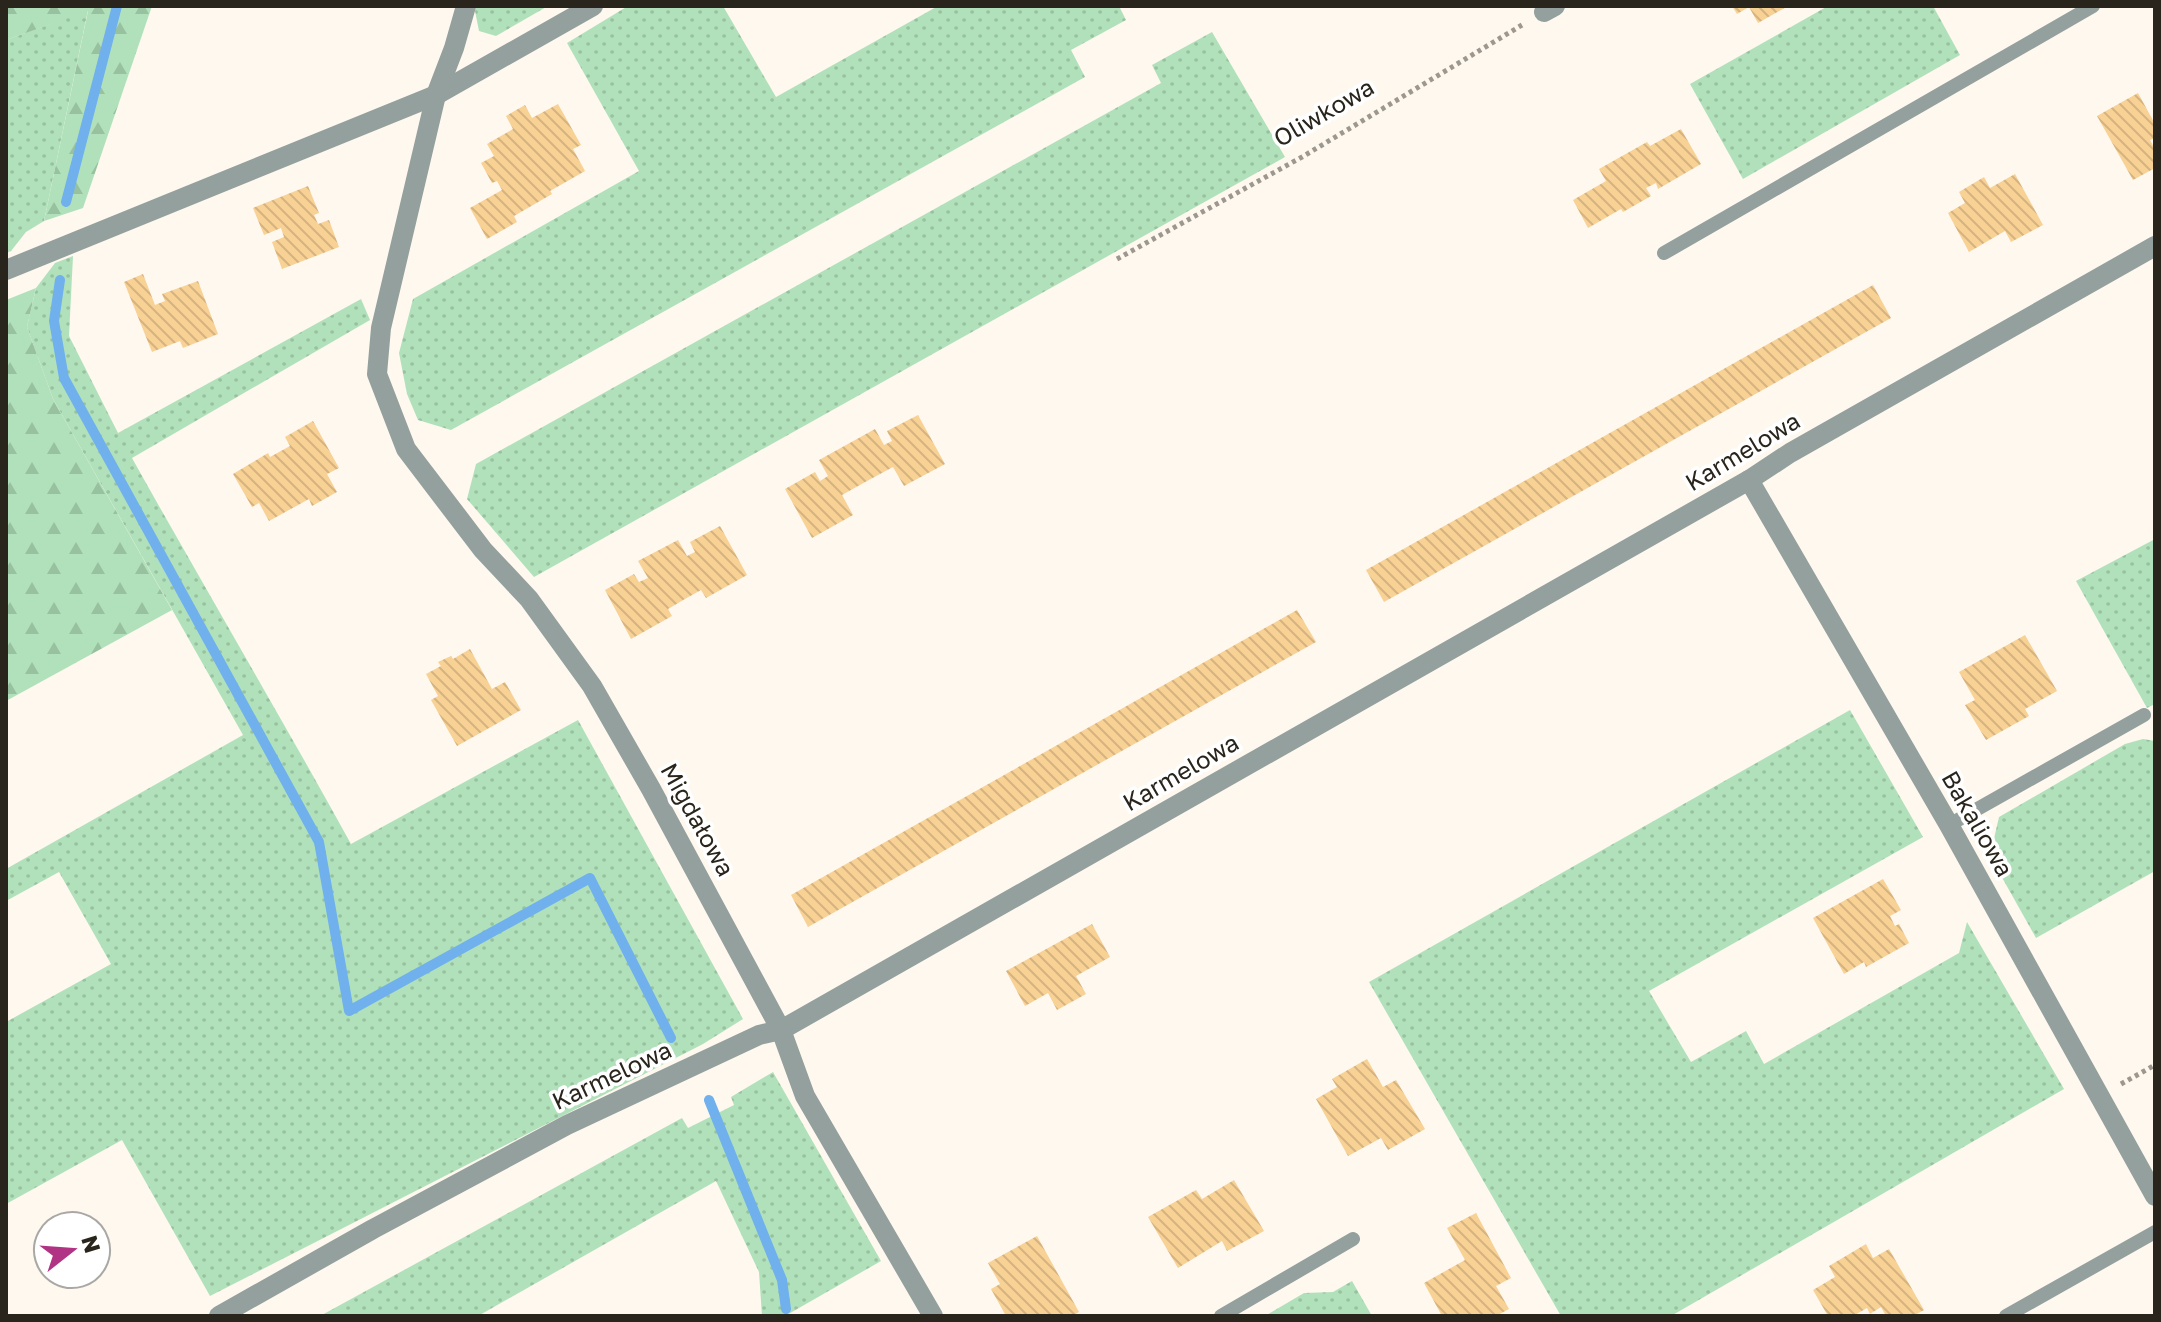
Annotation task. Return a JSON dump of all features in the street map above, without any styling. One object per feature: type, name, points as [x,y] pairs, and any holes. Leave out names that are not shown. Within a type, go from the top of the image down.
[{"type":"street","points":[[436,95],[466,6]]},
{"type":"street","points":[[6,270],[436,95],[593,6]]},
{"type":"street","name":"Migdałowa","points":[[436,95],[381,328],[377,374],[406,449],[483,550],[529,599],[592,686],[781,1030],[805,1096],[933,1316]]},
{"type":"street","name":"Karmelowa","points":[[219,1316],[567,1125],[759,1035],[781,1030],[2155,246]]},
{"type":"street","name":"Bakaliowa","points":[[1749,480],[1949,825],[2155,1196]]},
{"type":"lane","points":[[1664,253],[2093,6]]},
{"type":"lane","points":[[1949,825],[2144,715]]},
{"type":"lane","points":[[2006,1316],[2155,1232]]},
{"type":"lane","points":[[1221,1316],[1353,1239]]},
{"type":"path","name":"Oliwkowa","points":[[1117,259],[1302,157],[1550,9]]},
{"type":"path","points":[[2100,1097],[2155,1065]]},
{"type":"green space","points":[[6,6],[152,6],[83,208],[44,221],[88,11],[6,40]]},
{"type":"green space","points":[[476,6],[548,6],[496,36],[479,31]]},
{"type":"green space","points":[[628,6],[723,6],[776,97],[938,6],[1119,6],[1126,20],[1071,50],[1085,77],[451,430],[418,420],[407,394],[399,353],[413,299],[639,171],[567,43]]},
{"type":"green space","points":[[1828,6],[1933,6],[1960,55],[1743,179],[1690,84]]},
{"type":"green space","points":[[88,10],[44,221],[26,232],[6,253],[6,40]]},
{"type":"green space","points":[[1212,32],[1285,157],[534,577],[467,499],[476,464],[1161,83],[1152,65]]},
{"type":"green space","points":[[73,256],[69,336],[118,433],[361,299],[370,320],[132,458],[351,844],[578,720],[743,1019],[703,1044],[210,1296],[122,1140],[6,1204],[6,1022],[111,964],[59,872],[6,901],[6,869],[243,735],[53,399],[27,327],[36,288],[55,263]]},
{"type":"green space","points":[[36,288],[27,327],[53,399],[172,610],[6,701],[6,300]]},
{"type":"green space","points":[[2155,539],[2155,704],[2147,708],[2076,581]]},
{"type":"green space","points":[[1850,710],[1923,837],[1649,991],[1691,1062],[1746,1031],[1764,1064],[1959,953],[1967,922],[2064,1089],[1671,1316],[1561,1316],[1369,982]]},
{"type":"green space","points":[[2143,739],[2155,741],[2155,871],[2036,938],[1990,856],[1999,817],[2125,744]]},
{"type":"green space","points":[[773,1072],[881,1261],[785,1316],[762,1316],[759,1272],[716,1181],[478,1316],[320,1316],[682,1118],[688,1128],[734,1105],[731,1097]]},
{"type":"green space","points":[[1352,1281],[1372,1316],[1265,1316],[1304,1293],[1333,1292]]},
{"type":"building","points":[[1732,6],[1788,6],[1758,23],[1749,7],[1737,14]]},
{"type":"building","points":[[2138,93],[2155,124],[2155,138],[2150,140],[2155,149],[2155,168],[2133,180],[2097,116]]},
{"type":"building","points":[[558,104],[581,145],[573,149],[585,171],[550,191],[552,194],[514,216],[517,222],[487,239],[470,208],[502,190],[497,181],[492,183],[481,163],[494,156],[487,144],[513,129],[506,116],[525,105],[532,118]]},
{"type":"building","points":[[1681,129],[1701,164],[1658,189],[1656,183],[1646,188],[1651,196],[1588,228],[1573,200],[1606,181],[1599,169],[1647,142],[1650,146]]},
{"type":"building","points":[[2015,174],[2043,225],[2011,242],[2005,231],[1969,252],[1948,213],[1965,203],[1959,192],[1984,177],[1990,188]]},
{"type":"building","points":[[308,186],[319,213],[314,215],[318,224],[329,220],[339,247],[282,269],[272,242],[284,237],[281,228],[264,235],[253,208]]},
{"type":"building","points":[[143,274],[155,305],[165,301],[162,294],[198,281],[218,334],[183,348],[180,341],[152,352],[124,282]]},
{"type":"building","points":[[1873,285],[1891,318],[1384,602],[1366,570]]},
{"type":"building","points":[[918,415],[945,464],[904,486],[893,467],[867,481],[842,495],[853,515],[812,538],[785,489],[815,472],[820,481],[828,476],[819,460],[875,429],[884,445],[892,441],[887,431]]},
{"type":"building","points":[[313,421],[339,468],[327,474],[337,492],[312,506],[309,499],[269,521],[259,503],[252,507],[233,474],[268,453],[270,457],[290,446],[285,437]]},
{"type":"building","points":[[720,526],[747,575],[706,598],[701,590],[668,609],[672,616],[631,639],[605,590],[634,574],[639,582],[648,578],[638,561],[678,540],[687,556],[695,552],[690,542]]},
{"type":"building","points":[[1297,610],[1316,642],[808,927],[791,895]]},
{"type":"building","points":[[2025,635],[2057,691],[2025,709],[2029,716],[1986,740],[1965,705],[1975,700],[1959,672]]},
{"type":"building","points":[[470,649],[492,689],[505,682],[521,710],[457,746],[431,700],[438,696],[426,674],[441,666],[438,662],[451,656],[453,659]]},
{"type":"building","points":[[1883,879],[1901,910],[1890,916],[1895,926],[1899,924],[1909,943],[1866,967],[1864,962],[1844,974],[1813,918]]},
{"type":"building","points":[[1092,924],[1110,957],[1076,976],[1086,994],[1057,1010],[1048,993],[1025,1006],[1006,971]]},
{"type":"building","points":[[1367,1059],[1383,1087],[1396,1080],[1425,1129],[1388,1150],[1381,1138],[1348,1156],[1316,1099],[1337,1087],[1332,1079]]},
{"type":"building","points":[[1234,1180],[1264,1231],[1227,1251],[1222,1241],[1178,1268],[1148,1217],[1196,1190],[1202,1199]]},
{"type":"building","points":[[1476,1213],[1511,1278],[1496,1286],[1509,1309],[1496,1316],[1442,1316],[1424,1283],[1465,1260],[1447,1228]]},
{"type":"building","points":[[1037,1236],[1079,1312],[1072,1316],[1006,1316],[991,1289],[1000,1284],[988,1263]]},
{"type":"building","points":[[1866,1244],[1873,1258],[1889,1249],[1924,1310],[1913,1316],[1886,1316],[1881,1307],[1870,1314],[1867,1308],[1853,1316],[1828,1316],[1813,1290],[1835,1277],[1829,1266]]},
{"type":"waterway","points":[[66,202],[117,6]]},
{"type":"waterway","points":[[60,280],[54,321],[64,378],[319,842],[349,1011],[590,878],[671,1038]]},
{"type":"waterway","points":[[709,1100],[782,1280],[786,1309]]}]
